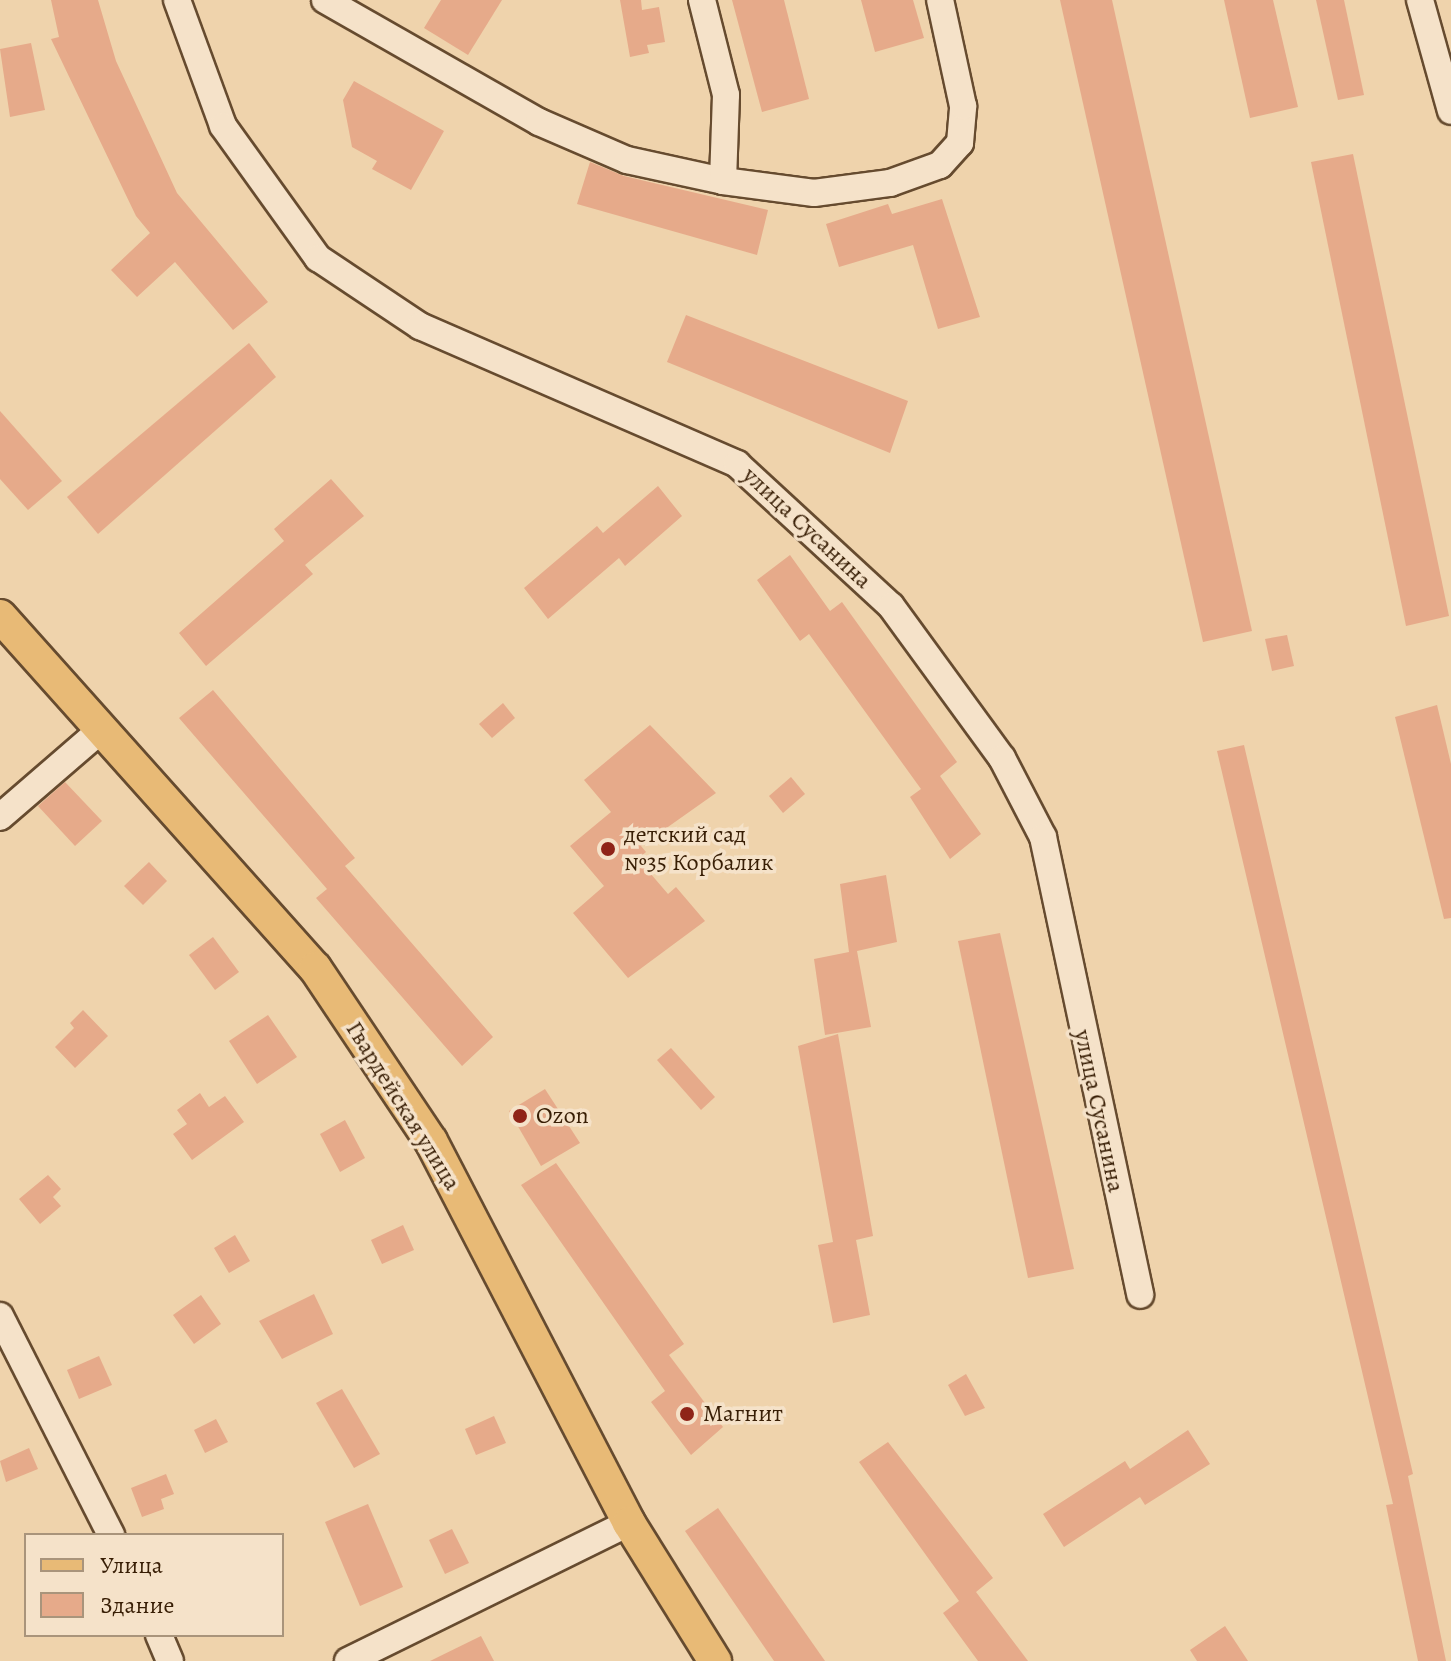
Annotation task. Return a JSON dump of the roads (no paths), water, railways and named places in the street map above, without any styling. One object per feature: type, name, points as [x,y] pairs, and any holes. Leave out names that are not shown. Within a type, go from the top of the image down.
[{"type":"main road","name":"Гвардейская улица","points":[[0,616],[315,968],[431,1141],[629,1523],[715,1661]]},
{"type":"street","name":"улица Сусанина","points":[[177,0],[223,126],[318,258],[420,326],[737,464],[891,606],[1002,758],[1043,837],[1140,1295]]},
{"type":"street","points":[[325,0],[539,122],[627,160],[723,181],[814,193],[890,183],[940,165],[960,143],[963,106],[940,0]]},
{"type":"street","points":[[702,0],[726,95],[723,181]]},
{"type":"street","points":[[1420,0],[1451,111]]},
{"type":"street","points":[[0,817],[103,728]]},
{"type":"street","points":[[0,1316],[110,1533]]},
{"type":"street","points":[[348,1661],[629,1523]]},
{"type":"street","points":[[160,1637],[170,1661]]},
{"type":"place","name":"детский сад №35 Корбалик","points":[[608,849]]},
{"type":"place","name":"Ozon","points":[[520,1116]]},
{"type":"place","name":"Магнит","points":[[687,1414]]}]
